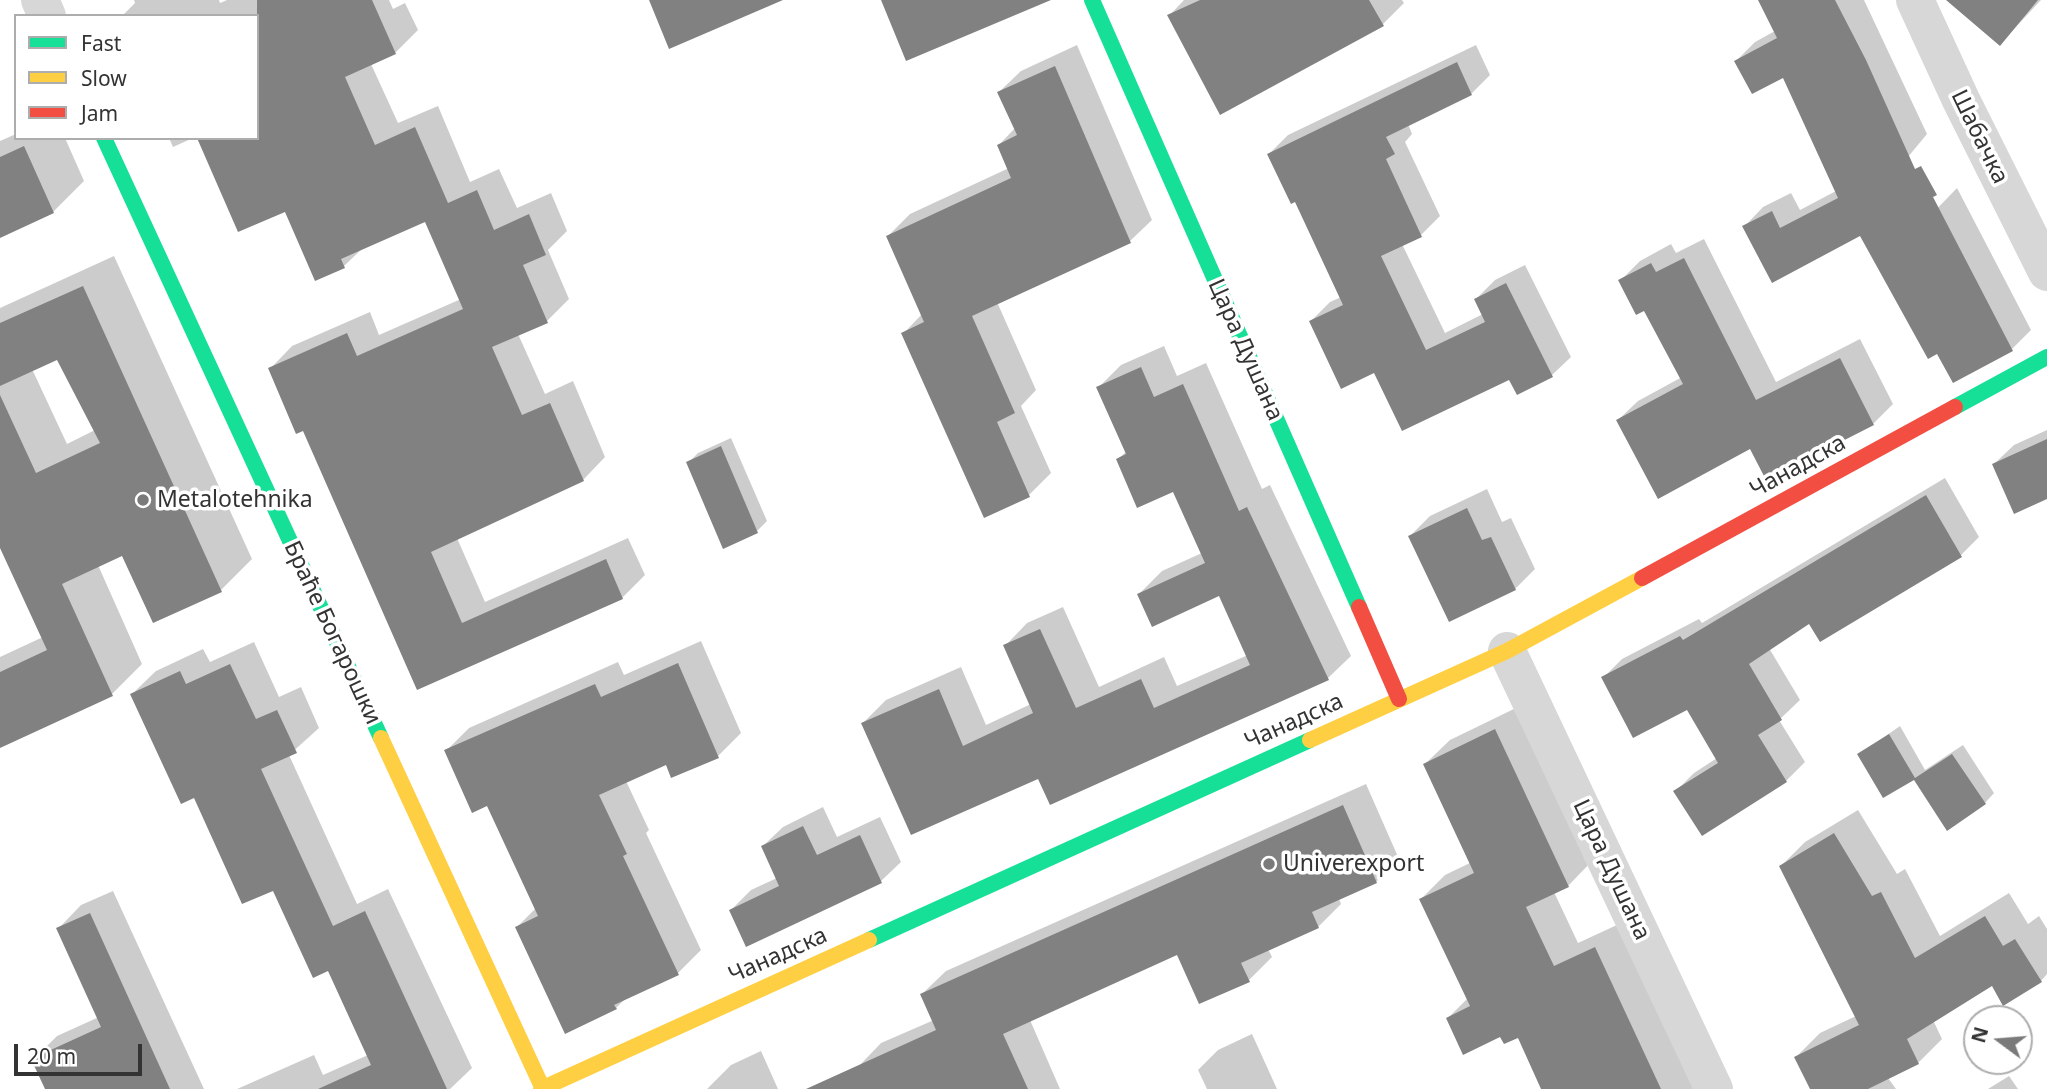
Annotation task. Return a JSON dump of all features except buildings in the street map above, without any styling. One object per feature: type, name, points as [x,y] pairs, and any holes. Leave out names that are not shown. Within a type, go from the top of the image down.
[{"type":"street","name":"Цара Душана","points":[[1092,0],[1399,699]]},
{"type":"street","name":"Шабачка","points":[[1915,0],[1961,100],[2047,272]]},
{"type":"street","name":"Браће Богарошки","points":[[105,140],[542,1089]]},
{"type":"street","name":"Чанадска","points":[[542,1089],[1507,651],[2047,358]]},
{"type":"street","name":"Цара Душана","points":[[1507,651],[1714,1089]]},
{"type":"traffic: fast","points":[[1092,0],[1359,607]]},
{"type":"traffic: fast","points":[[105,140],[381,738]]},
{"type":"traffic: fast","points":[[1955,407],[2047,357]]},
{"type":"traffic: fast","points":[[869,940],[1310,740]]},
{"type":"traffic: slow","points":[[1310,740],[1507,651],[1642,578]]},
{"type":"traffic: slow","points":[[381,738],[543,1089]]},
{"type":"traffic: slow","points":[[541,1089],[869,940]]},
{"type":"traffic: jam","points":[[1642,578],[1955,407]]},
{"type":"traffic: jam","points":[[1359,607],[1399,699]]},
{"type":"place","name":"Metalotehnika","points":[[143,500]]},
{"type":"place","name":"Univerexport","points":[[1269,864]]}]
